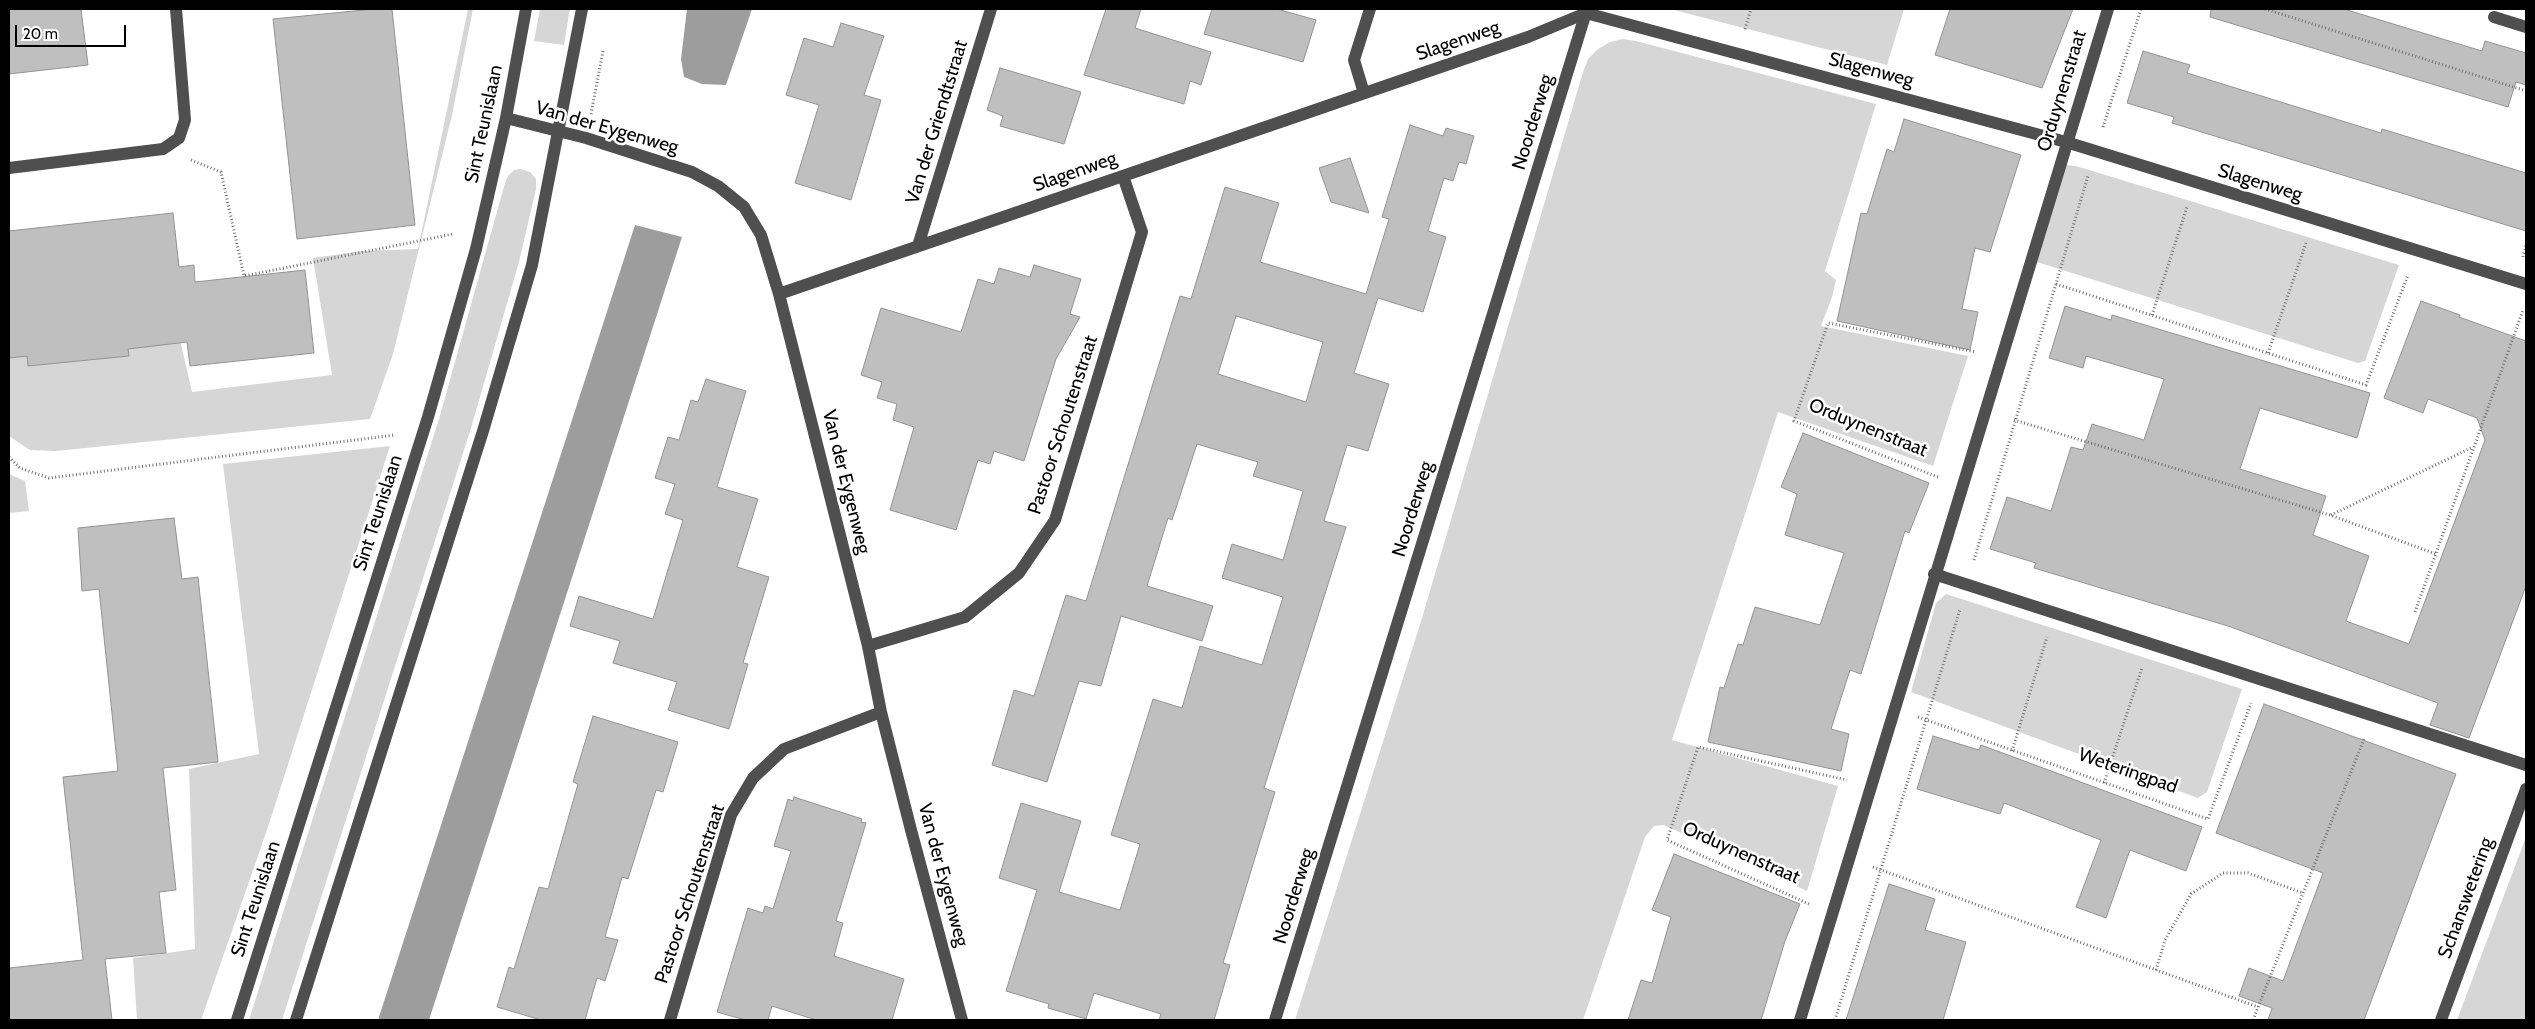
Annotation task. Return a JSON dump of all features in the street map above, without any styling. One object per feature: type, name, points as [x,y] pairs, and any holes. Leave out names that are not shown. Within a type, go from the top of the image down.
[{"type":"street","points":[[9,168],[163,149],[179,138],[185,120],[176,9]]},
{"type":"street","name":"Sint Teunislaan","points":[[237,1020],[428,417],[476,249],[506,118],[526,9]]},
{"type":"street","points":[[296,1020],[483,431],[532,265],[582,9]]},
{"type":"street","name":"Van der Griendtstraat","points":[[918,246],[992,9]]},
{"type":"street","points":[[1364,93],[1354,60],[1370,9]]},
{"type":"street","name":"Orduynenstraat","points":[[1800,1020],[1934,574],[2108,9]]},
{"type":"street","name":"Slagenweg","points":[[779,294],[1528,37],[1587,11],[2066,142],[2526,284]]},
{"type":"street","name":"Noorderweg","points":[[1275,1020],[1587,11]]},
{"type":"street","points":[[2494,17],[2526,27]]},
{"type":"street","name":"Van der Eygenweg","points":[[506,118],[559,131],[692,172],[718,186],[744,207],[761,236],[779,294],[868,646],[882,712],[962,1020]]},
{"type":"street","name":"Pastoor Schoutenstraat","points":[[868,646],[965,617],[1019,573],[1055,520],[1142,232],[1123,176]]},
{"type":"street","points":[[1934,574],[2526,765]]},
{"type":"street","name":"Pastoor Schoutenstraat","points":[[670,1020],[732,815],[753,778],[784,749],[882,712]]},
{"type":"street","name":"Schanswetering","points":[[2442,1020],[2526,789]]},
{"type":"path","points":[[1835,1020],[2056,284],[2141,9]]},
{"type":"path","points":[[2265,9],[2526,91]]},
{"type":"path","points":[[163,149],[221,172],[244,276],[453,234]]},
{"type":"path","points":[[2152,315],[2195,182]]},
{"type":"path","points":[[2268,353],[2314,219]]},
{"type":"path","points":[[2026,274],[2366,385],[2417,251]]},
{"type":"path","points":[[2415,612],[2472,446],[2523,309]]},
{"type":"path","name":"Orduynenstraat","points":[[1962,486],[1794,421],[1828,323],[2001,357]]},
{"type":"path","points":[[1985,412],[2330,515],[2436,554]]},
{"type":"path","points":[[9,457],[20,468],[50,478],[396,434]]},
{"type":"path","points":[[2330,515],[2472,446]]},
{"type":"path","points":[[2012,751],[2055,613]]},
{"type":"path","points":[[2104,782],[2150,644]]},
{"type":"path","name":"Weteringpad","points":[[1894,709],[2208,819],[2260,679]]},
{"type":"path","points":[[2253,1020],[2373,716]]},
{"type":"path","name":"Orduynenstraat","points":[[1832,914],[1667,840],[1698,747],[1871,785]]},
{"type":"path","points":[[1848,859],[2258,1007]]},
{"type":"path","points":[[2156,970],[2165,940],[2191,894],[2223,873],[2248,873],[2303,893]]},
{"type":"shaded area","points":[[468,9],[473,9],[452,115],[393,354],[370,419],[56,451],[30,450],[9,436],[9,354],[180,340],[192,392],[332,375],[313,258],[362,251],[418,249]]},
{"type":"shaded area","points":[[540,9],[570,9],[564,45],[534,41]]},
{"type":"shaded area","points":[[687,9],[752,9],[726,85],[702,84],[684,77],[681,59]]},
{"type":"shaded area","points":[[1670,9],[1904,9],[1887,65]]},
{"type":"shaded area","points":[[1623,39],[1876,104],[1825,271],[1836,280],[1821,326],[1968,356],[1933,466],[1778,412],[1672,740],[1838,786],[1807,891],[1664,825],[1654,826],[1645,837],[1583,1020],[1295,1020],[1422,618],[1583,72],[1588,59],[1598,49],[1610,42]]},
{"type":"shaded area","points":[[2066,165],[2076,166],[2399,265],[2365,361],[2358,363],[2037,262]]},
{"type":"shaded area","points":[[520,169],[530,172],[536,179],[536,189],[519,262],[471,428],[282,1020],[249,1020],[439,419],[505,183],[508,176],[514,170]]},
{"type":"shaded area","points":[[635,225],[682,237],[429,1020],[378,1020]]},
{"type":"shaded area","points":[[390,446],[268,827],[201,1020],[137,1020],[133,958],[195,949],[189,769],[259,754],[223,464]]},
{"type":"shaded area","points":[[9,474],[25,481],[29,511],[9,513]]},
{"type":"shaded area","points":[[1946,594],[2242,689],[2207,792],[2198,798],[1911,692],[1936,603]]},
{"type":"shaded area","points":[[2526,837],[2526,1020],[2457,1020]]},
{"type":"building","points":[[9,9],[81,9],[88,65],[9,74]]},
{"type":"building","points":[[374,9],[392,9],[415,225],[297,239],[273,19]]},
{"type":"building","points":[[1106,9],[1141,9],[1135,28],[1211,52],[1201,85],[1190,81],[1184,104],[1084,75]]},
{"type":"building","points":[[1212,9],[1277,9],[1316,20],[1303,62],[1204,34]]},
{"type":"building","points":[[1950,9],[2073,9],[2042,88],[1935,55]]},
{"type":"building","points":[[2211,9],[2344,9],[2482,51],[2485,41],[2526,53],[2526,85],[2516,82],[2508,107],[2210,17]]},
{"type":"building","points":[[841,23],[884,36],[864,95],[881,100],[851,200],[795,183],[819,105],[786,95],[804,38],[833,47]]},
{"type":"building","points":[[2143,51],[2190,65],[2187,73],[2381,133],[2382,129],[2526,173],[2526,231],[2172,123],[2174,117],[2127,103]]},
{"type":"building","points":[[1000,68],[1081,92],[1064,144],[1000,126],[1003,116],[987,110]]},
{"type":"building","points":[[1904,119],[2021,155],[1990,252],[1975,248],[1962,309],[1978,312],[1970,350],[1837,321],[1861,213],[1867,214],[1887,149],[1894,152]]},
{"type":"building","points":[[1410,125],[1443,136],[1446,128],[1474,136],[1466,164],[1459,162],[1453,181],[1444,178],[1428,231],[1446,237],[1423,312],[1378,298],[1354,373],[1389,384],[1368,451],[1347,445],[1324,521],[1346,527],[1264,788],[1275,792],[1223,963],[1230,965],[1214,1020],[1159,1020],[1161,1014],[1094,993],[1086,1019],[1048,1008],[1049,1004],[1006,991],[1037,890],[999,878],[1021,803],[1081,821],[1059,892],[1120,910],[1140,844],[1111,835],[1153,699],[1182,708],[1200,646],[1262,665],[1283,597],[1222,578],[1232,544],[1283,560],[1303,491],[1253,476],[1258,462],[1197,444],[1172,520],[1168,518],[1147,586],[1213,606],[1202,641],[1121,616],[1101,686],[1079,681],[1047,782],[992,765],[1014,690],[1034,696],[1066,595],[1086,601],[1180,296],[1191,299],[1225,187],[1279,203],[1260,262],[1366,294],[1389,219],[1382,217]],"holes":[[[1236,316],[1323,342],[1306,402],[1218,374]]]},
{"type":"building","points":[[1350,158],[1369,213],[1331,202],[1319,168]]},
{"type":"building","points":[[173,213],[179,267],[194,265],[195,282],[305,270],[314,353],[190,366],[187,342],[128,349],[129,356],[28,366],[27,356],[9,358],[9,231]]},
{"type":"building","points":[[1034,265],[1081,279],[1070,314],[1080,317],[1056,359],[1024,461],[994,451],[990,464],[978,460],[956,530],[890,510],[914,427],[893,420],[897,404],[877,398],[882,382],[861,375],[881,308],[961,332],[978,279],[994,284],[999,268],[1030,277]]},
{"type":"building","points":[[2421,301],[2526,341],[2526,586],[2469,738],[2430,725],[2438,703],[2228,626],[2034,568],[2036,563],[1990,549],[2007,497],[2051,511],[2071,447],[2083,450],[2092,424],[2144,440],[2164,379],[2086,356],[2083,368],[2049,358],[2065,306],[2111,320],[2112,315],[2370,393],[2357,438],[2260,408],[2240,469],[2326,496],[2313,535],[2369,556],[2346,621],[2409,644],[2485,440],[2477,418],[2428,399],[2423,413],[2384,398]]},
{"type":"building","points":[[706,379],[746,391],[717,487],[758,499],[737,567],[769,577],[743,663],[748,664],[729,729],[668,710],[677,682],[613,663],[620,641],[570,626],[579,596],[653,619],[683,520],[665,514],[675,484],[655,478],[668,437],[679,440],[691,400],[698,402]]},
{"type":"building","points":[[1803,433],[1929,483],[1909,533],[1905,531],[1861,674],[1850,670],[1831,729],[1849,734],[1841,771],[1708,742],[1720,687],[1724,688],[1738,644],[1743,645],[1755,607],[1820,625],[1844,553],[1785,535],[1797,494],[1781,487]]},
{"type":"building","points":[[174,518],[182,579],[198,577],[218,762],[163,768],[176,890],[159,892],[166,953],[105,959],[112,1020],[9,1020],[9,968],[83,960],[63,777],[118,771],[99,589],[82,591],[78,528]]},
{"type":"building","points":[[2264,704],[2456,774],[2364,1020],[2268,1020],[2272,1008],[2239,996],[2249,968],[2283,981],[2323,873],[2216,833]]},
{"type":"building","points":[[593,716],[678,742],[663,792],[656,790],[628,879],[622,877],[605,937],[618,940],[605,981],[597,978],[585,1020],[541,1020],[497,1007],[509,967],[514,969],[539,887],[548,889],[578,784],[573,782]]},
{"type":"building","points":[[1933,736],[1979,750],[1981,745],[2202,827],[2186,871],[2130,850],[2106,918],[2076,907],[2101,840],[2004,803],[2000,814],[1917,789]]},
{"type":"building","points":[[794,797],[862,819],[861,822],[866,823],[836,921],[843,923],[834,956],[904,979],[892,1020],[816,1020],[772,1006],[768,1020],[745,1020],[717,1012],[748,908],[763,913],[765,906],[773,909],[791,851],[774,846],[788,799],[793,801]]},
{"type":"building","points":[[1674,854],[1800,904],[1785,941],[1761,1020],[1628,1020],[1641,980],[1652,983],[1671,917],[1652,910]]},
{"type":"building","points":[[1889,884],[1935,899],[1925,930],[1966,942],[1943,1020],[1846,1020]]}]
